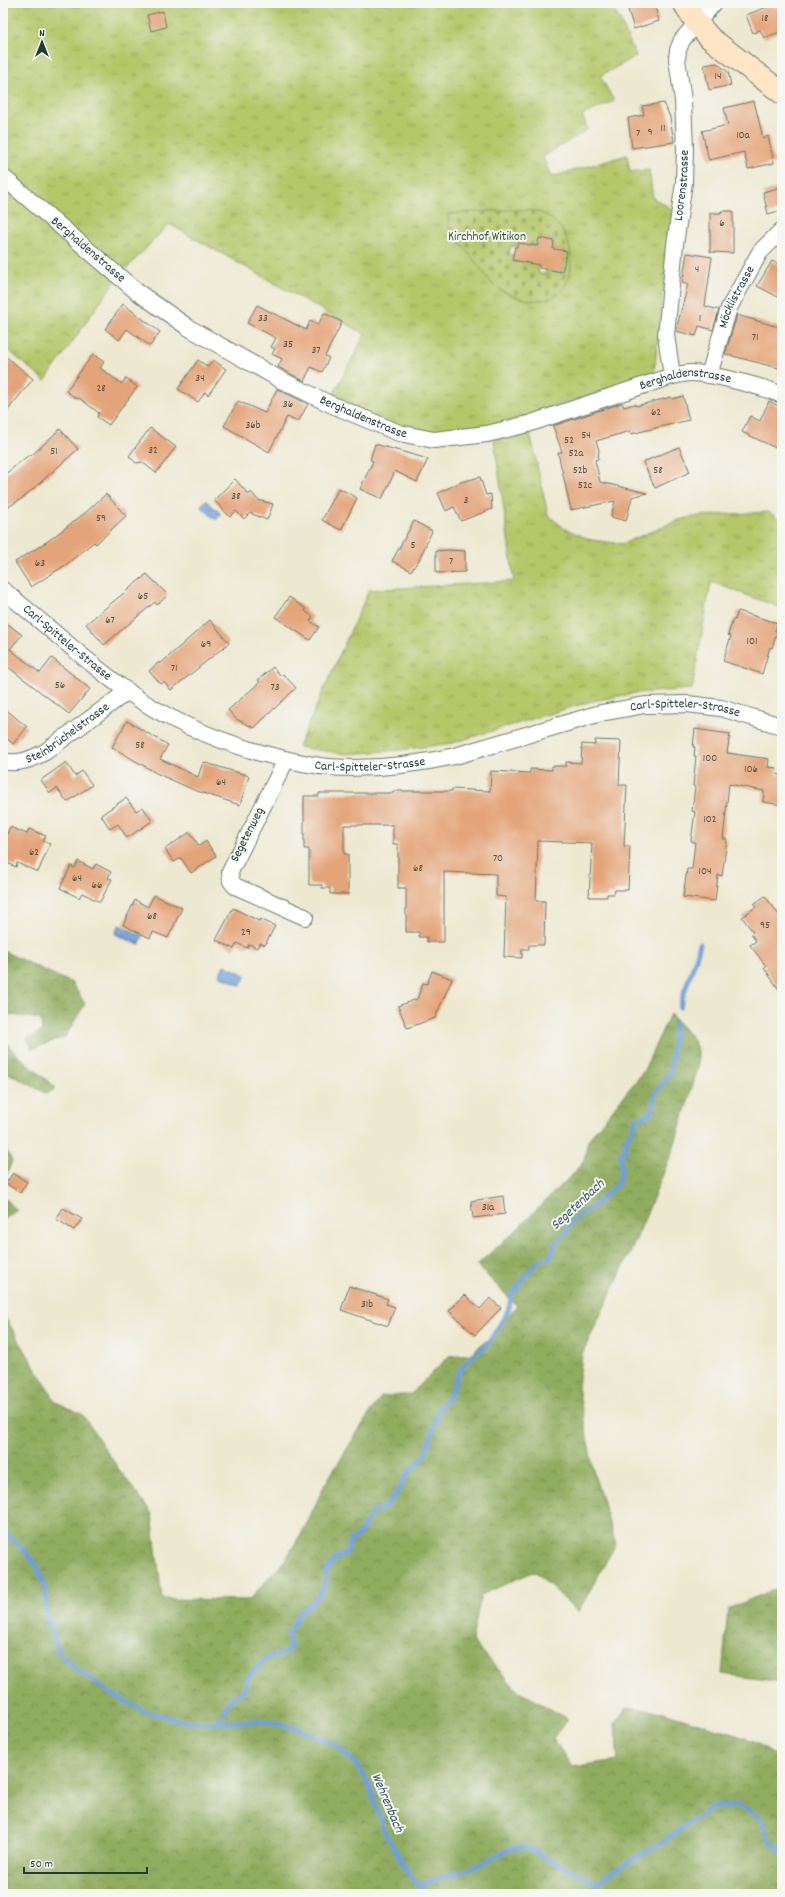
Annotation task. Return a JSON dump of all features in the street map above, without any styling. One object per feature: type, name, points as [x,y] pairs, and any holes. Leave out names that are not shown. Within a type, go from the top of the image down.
[{"type":"street","points":[[684,3],[696,22],[710,38],[782,93]]},
{"type":"street","name":"Loorenstrasse","points":[[672,376],[666,336],[675,245],[684,182],[685,149],[683,101],[677,59],[682,40],[714,3]]},
{"type":"street","name":"Berghaldenstrasse","points":[[3,177],[136,291],[190,328],[295,387],[337,407],[399,433],[434,440],[487,434],[528,424],[672,376],[691,373],[709,375],[772,391],[782,395]]},
{"type":"street","name":"Möcklistrasse","points":[[709,375],[729,308],[760,252],[782,230]]},
{"type":"street","name":"Carl-Spitteler-Strasse","points":[[3,590],[128,691],[185,726],[216,739],[304,764],[330,767],[363,768],[411,765],[455,756],[601,713],[624,708],[666,703],[721,708],[778,725]]},
{"type":"street","name":"Steinbrüchelstrasse","points":[[3,761],[18,763],[31,759],[45,752],[128,691]]},
{"type":"street","name":"Segetenweg","points":[[286,760],[230,872],[231,881],[235,886],[305,917]]},
{"type":"green space","points":[[3,3],[609,3],[620,20],[636,56],[600,76],[614,101],[582,115],[588,129],[543,157],[551,177],[627,155],[630,172],[649,170],[653,198],[672,209],[654,374],[510,421],[470,431],[442,433],[410,430],[331,399],[365,334],[169,224],[115,281],[45,381],[3,346]],"holes":[[[489,211],[537,211],[571,259],[559,293],[545,299],[532,300],[511,295],[493,285],[449,214]]]},
{"type":"green space","name":"Kirchhof Witikon","points":[[521,210],[533,211],[548,216],[560,227],[569,245],[571,262],[570,271],[568,280],[564,287],[559,293],[552,297],[544,300],[535,300],[516,297],[493,285],[448,226],[449,214]],"holes":[[[539,238],[554,241],[553,249],[566,251],[562,272],[546,269],[545,274],[538,273],[539,265],[513,260],[513,255],[509,254],[511,246],[517,247],[519,243],[537,246]]]},
{"type":"green space","points":[[529,428],[548,515],[565,529],[591,540],[622,544],[679,520],[699,516],[769,512],[782,522],[782,608],[711,582],[692,689],[636,693],[592,701],[452,743],[400,750],[347,754],[298,747],[369,590],[514,581],[494,439]]},
{"type":"green space","points":[[3,951],[72,983],[85,1004],[65,1037],[32,1049],[27,1039],[42,1031],[41,1019],[3,1014]]},
{"type":"green space","points":[[670,1014],[690,1035],[698,1050],[698,1068],[673,1150],[635,1242],[582,1354],[578,1388],[594,1474],[616,1544],[578,1612],[535,1571],[481,1595],[472,1640],[517,1690],[568,1719],[553,1738],[572,1767],[618,1760],[615,1724],[626,1708],[664,1712],[752,1740],[782,1759],[782,1894],[3,1894],[3,1314],[56,1402],[82,1414],[118,1468],[152,1514],[162,1599],[249,1600],[285,1560],[305,1527],[325,1484],[381,1397],[411,1394],[449,1356],[470,1354],[491,1337],[517,1306],[477,1265],[514,1232],[575,1172],[584,1160],[588,1140],[643,1072]]},
{"type":"green space","points":[[3,1033],[11,1049],[56,1088],[47,1094],[6,1072],[3,1129]]},
{"type":"green space","points":[[3,1142],[12,1161],[3,1183]]},
{"type":"green space","points":[[3,1196],[17,1210],[3,1220]]},
{"type":"green space","points":[[782,1586],[782,1682],[722,1674],[728,1609]]},
{"type":"water","points":[[206,500],[221,514],[216,520],[200,506]]},
{"type":"water","points":[[119,925],[143,936],[139,945],[115,934]]},
{"type":"water","points":[[224,965],[246,975],[241,986],[219,975]]},
{"type":"building","points":[[626,3],[654,3],[659,21],[634,29]]},
{"type":"building","points":[[782,4],[782,31],[764,38],[760,30],[753,33],[746,15],[772,5],[773,7]]},
{"type":"building","points":[[163,11],[166,27],[151,31],[147,15]]},
{"type":"building","points":[[717,63],[728,72],[731,85],[709,90],[704,65]]},
{"type":"building","points":[[754,101],[763,138],[768,136],[774,163],[748,169],[744,152],[709,160],[702,131],[728,125],[724,108]]},
{"type":"building","points":[[664,103],[670,117],[674,142],[632,148],[628,118],[644,115],[642,106]]},
{"type":"building","points":[[782,187],[782,210],[768,214],[763,192]]},
{"type":"building","points":[[721,211],[733,211],[733,253],[710,252],[710,213],[721,213]]},
{"type":"building","points":[[539,238],[554,241],[553,249],[567,251],[562,272],[539,268],[539,265],[512,260],[515,247],[517,247],[518,243],[537,246]]},
{"type":"building","points":[[687,253],[712,257],[705,306],[719,310],[713,330],[699,326],[696,336],[676,331],[688,284],[682,283]]},
{"type":"building","points":[[772,261],[782,266],[782,299],[757,286]]},
{"type":"building","points":[[123,304],[160,332],[150,346],[127,329],[119,340],[105,329]]},
{"type":"building","points":[[257,305],[306,330],[310,321],[318,325],[324,313],[342,322],[325,356],[329,358],[322,372],[311,367],[304,381],[278,367],[282,359],[272,354],[275,349],[271,347],[276,338],[247,323]]},
{"type":"building","points":[[737,315],[782,328],[782,369],[725,354]]},
{"type":"building","points":[[3,354],[33,379],[3,416]]},
{"type":"building","points":[[93,354],[104,362],[100,368],[122,384],[126,378],[137,387],[109,425],[97,417],[99,413],[79,398],[77,399],[66,391]]},
{"type":"building","points":[[198,360],[208,367],[213,360],[226,369],[208,395],[205,392],[198,402],[178,389]]},
{"type":"building","points":[[277,389],[308,404],[298,422],[287,417],[269,452],[224,426],[238,401],[265,413]]},
{"type":"building","points":[[683,396],[689,420],[631,434],[630,431],[596,441],[599,450],[598,459],[595,460],[600,482],[647,493],[632,497],[626,521],[611,517],[615,501],[571,510],[558,453],[562,452],[553,426],[622,403],[624,407],[635,404],[636,406],[671,397],[672,399]]},
{"type":"building","points":[[769,401],[782,408],[782,451],[742,432],[750,416],[760,421]]},
{"type":"building","points":[[150,428],[176,447],[156,473],[142,462],[136,463],[129,456]]},
{"type":"building","points":[[60,429],[78,449],[23,498],[3,510],[3,476],[30,454],[31,456]]},
{"type":"building","points":[[375,444],[428,459],[417,482],[395,471],[382,499],[360,489],[373,461],[370,460]]},
{"type":"building","points":[[679,447],[690,472],[655,488],[643,462]]},
{"type":"building","points":[[480,477],[486,495],[491,494],[492,509],[461,521],[454,507],[446,511],[438,493],[461,482]]},
{"type":"building","points":[[235,479],[249,495],[251,492],[258,500],[273,504],[267,520],[250,513],[244,519],[236,511],[230,517],[214,500]]},
{"type":"building","points":[[339,488],[357,498],[341,530],[322,520]]},
{"type":"building","points":[[106,494],[126,516],[96,544],[94,542],[64,566],[31,587],[15,562],[48,541],[85,513]]},
{"type":"building","points":[[414,521],[432,531],[419,560],[411,571],[392,561]]},
{"type":"building","points":[[436,551],[465,551],[465,572],[436,573]]},
{"type":"building","points":[[147,574],[168,595],[157,605],[155,602],[104,645],[86,624]]},
{"type":"building","points":[[289,597],[306,609],[305,611],[313,617],[310,621],[319,627],[310,640],[275,617]]},
{"type":"building","points":[[738,611],[777,623],[775,631],[777,632],[772,648],[770,647],[762,674],[723,661],[731,636],[728,635],[733,619],[735,620]]},
{"type":"building","points":[[3,620],[22,635],[10,649],[40,673],[52,658],[90,689],[69,714],[3,663]]},
{"type":"building","points":[[210,620],[229,643],[171,690],[164,682],[161,684],[149,671],[159,662],[160,664]]},
{"type":"building","points":[[273,667],[281,676],[283,674],[296,688],[254,728],[236,719],[228,710],[260,682],[258,680]]},
{"type":"building","points":[[3,707],[27,727],[13,744],[3,735]]},
{"type":"building","points":[[127,721],[168,745],[160,759],[198,777],[203,762],[249,776],[240,805],[194,790],[156,773],[112,747]]},
{"type":"building","points":[[695,729],[730,734],[727,753],[769,759],[768,767],[777,768],[776,774],[782,775],[782,805],[763,802],[764,791],[729,784],[723,839],[727,839],[722,876],[718,875],[715,901],[683,897],[687,869],[692,869],[695,842],[691,841],[695,812],[692,811],[695,787],[693,786],[696,756],[694,756],[695,747],[693,747]]},
{"type":"building","points":[[595,740],[621,741],[619,785],[627,785],[624,846],[630,846],[628,890],[615,890],[614,894],[607,894],[607,897],[589,897],[592,843],[538,841],[536,901],[545,901],[544,945],[529,945],[529,949],[522,949],[522,958],[504,957],[506,897],[496,896],[496,874],[444,872],[444,942],[427,942],[427,937],[419,937],[419,932],[406,932],[406,888],[398,888],[398,844],[393,844],[393,825],[344,825],[344,854],[348,854],[348,894],[330,894],[330,888],[322,888],[322,885],[309,885],[309,849],[304,849],[304,796],[319,796],[319,793],[393,793],[393,791],[452,791],[452,789],[490,791],[491,771],[530,773],[530,769],[552,770],[552,766],[566,766],[566,762],[581,763],[582,744],[595,745]]},
{"type":"building","points":[[66,762],[75,776],[82,771],[92,785],[67,802],[57,788],[50,793],[41,780]]},
{"type":"building","points":[[126,798],[136,811],[143,807],[152,821],[127,838],[118,824],[110,829],[101,815]]},
{"type":"building","points":[[10,827],[27,834],[29,829],[46,836],[43,841],[50,844],[38,872],[17,863],[16,867],[3,861],[3,833],[7,834]]},
{"type":"building","points":[[190,832],[199,846],[206,841],[216,856],[191,873],[181,858],[174,862],[165,849]]},
{"type":"building","points":[[78,861],[93,869],[96,864],[111,872],[108,878],[112,879],[100,902],[82,893],[79,898],[60,888],[71,866],[75,868]]},
{"type":"building","points":[[154,895],[182,908],[168,938],[153,932],[150,938],[123,925],[135,900],[148,907]]},
{"type":"building","points":[[765,896],[782,919],[782,994],[764,968],[766,966],[750,945],[756,941],[751,934],[753,932],[742,917],[756,907],[754,904]]},
{"type":"building","points":[[233,908],[259,921],[260,919],[275,926],[265,945],[260,943],[257,948],[249,944],[247,948],[237,943],[234,949],[216,940]]},
{"type":"building","points":[[432,971],[452,979],[435,1018],[407,1028],[398,1006],[417,999],[423,983],[427,984]]},
{"type":"building","points":[[13,1173],[27,1182],[20,1193],[6,1183]]},
{"type":"building","points":[[503,1196],[505,1214],[473,1218],[471,1201]]},
{"type":"building","points":[[63,1208],[82,1219],[74,1230],[56,1219]]},
{"type":"building","points":[[349,1286],[388,1299],[386,1304],[395,1307],[388,1326],[341,1310]]},
{"type":"building","points":[[465,1295],[480,1309],[490,1298],[501,1308],[475,1335],[449,1311]]},
{"type":"waterway","name":"Segetenbach","points":[[680,1007],[700,944]]},
{"type":"waterway","name":"Segetenbach","points":[[215,1723],[225,1710],[230,1699],[245,1690],[248,1677],[267,1658],[287,1653],[290,1643],[288,1634],[300,1612],[311,1604],[324,1589],[326,1572],[334,1560],[347,1552],[351,1540],[358,1536],[373,1512],[386,1507],[400,1488],[407,1475],[425,1455],[440,1407],[450,1396],[459,1371],[472,1357],[488,1344],[508,1311],[512,1294],[537,1262],[551,1257],[555,1243],[567,1231],[571,1223],[583,1212],[590,1209],[618,1184],[622,1168],[620,1154],[626,1149],[625,1140],[633,1130],[635,1120],[652,1113],[655,1093],[670,1075],[675,1024]]},
{"type":"waterway","name":"Wehrenbach","points":[[3,1531],[25,1551],[38,1568],[46,1590],[45,1610],[58,1651],[75,1668],[113,1695],[146,1712],[185,1721],[215,1723],[265,1721],[302,1730],[333,1743],[358,1766],[371,1790],[384,1831],[414,1882],[422,1884],[474,1868],[509,1849],[526,1847],[595,1883],[662,1842],[712,1807],[738,1805],[760,1817],[768,1840],[782,1853]]},
{"type":"waterway","points":[[419,1894],[422,1884]]}]
